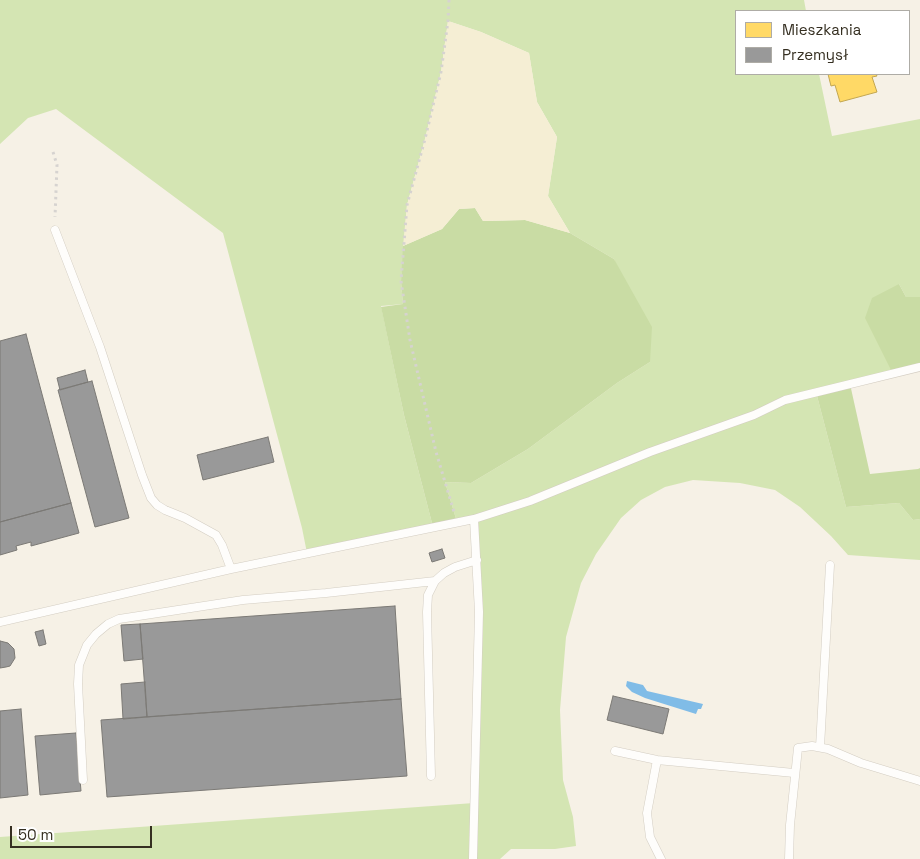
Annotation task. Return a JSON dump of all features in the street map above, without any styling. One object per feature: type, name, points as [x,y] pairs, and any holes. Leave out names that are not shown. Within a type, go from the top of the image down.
[{"type":"lane","points":[[55,230],[100,348],[151,498],[164,510],[185,518],[216,535],[221,541],[231,569]]},
{"type":"lane","points":[[0,622],[231,569],[474,519],[530,501],[650,452],[754,415],[785,400],[920,367]]},
{"type":"lane","points":[[473,859],[480,612],[474,519]]},
{"type":"lane","points":[[431,776],[428,596],[434,581],[444,573],[455,567],[477,560]]},
{"type":"lane","points":[[820,747],[830,565]]},
{"type":"lane","points":[[83,780],[79,665],[86,645],[108,624],[119,619],[243,600],[434,581]]},
{"type":"lane","points":[[788,859],[794,773],[798,748],[820,747],[861,763],[920,782]]},
{"type":"lane","points":[[615,751],[658,760],[794,773]]},
{"type":"lane","points":[[658,760],[647,814],[650,837],[661,859]]},
{"type":"path","points":[[449,0],[441,72],[407,205],[401,281],[403,304],[436,452],[457,522]]},
{"type":"path","points":[[53,152],[58,165],[55,230]]},
{"type":"green space","points":[[0,0],[804,0],[806,10],[735,10],[735,75],[819,75],[832,136],[920,119],[920,297],[906,297],[899,284],[893,374],[816,392],[846,507],[899,503],[913,520],[920,519],[920,560],[848,555],[800,507],[775,490],[740,483],[693,480],[665,487],[641,500],[621,518],[596,554],[581,583],[566,637],[560,710],[563,780],[573,817],[576,846],[555,849],[511,849],[500,859],[0,859],[0,837],[474,803],[479,612],[474,519],[457,522],[445,482],[471,483],[528,449],[617,383],[650,362],[614,259],[570,233],[548,196],[557,137],[537,102],[529,53],[481,32],[448,21],[441,72],[407,205],[401,281],[403,304],[381,306],[404,415],[433,527],[307,553],[302,528],[223,233],[56,109],[28,118],[0,144]]},
{"type":"green space","points":[[475,208],[483,221],[525,220],[570,233],[614,259],[652,327],[650,362],[617,383],[528,449],[471,483],[445,482],[457,522],[433,527],[404,415],[381,307],[403,304],[401,281],[403,246],[442,229],[459,209]]},
{"type":"green space","points":[[899,284],[906,297],[920,297],[920,367],[893,374],[865,318],[872,298]]},
{"type":"green space","points":[[850,384],[870,474],[920,468],[920,519],[913,520],[899,503],[846,507],[816,392]]},
{"type":"sand","points":[[448,21],[481,32],[529,53],[537,102],[557,137],[548,196],[570,233],[525,220],[483,221],[475,208],[459,209],[442,229],[403,246],[407,205],[441,72]]},
{"type":"water","points":[[627,681],[643,685],[647,691],[703,704],[696,714],[632,692],[626,686]]},
{"type":"building: Mieszkania","points":[[828,75],[877,76],[872,77],[877,92],[840,102],[835,85],[831,86]]},
{"type":"building: Przemysł","points":[[26,334],[71,503],[0,522],[0,341]]},
{"type":"building: Przemysł","points":[[85,370],[88,382],[60,390],[57,378]]},
{"type":"building: Przemysł","points":[[92,381],[129,518],[95,527],[58,390]]},
{"type":"building: Przemysł","points":[[268,437],[274,462],[203,480],[197,455]]},
{"type":"building: Przemysł","points":[[71,503],[79,533],[31,546],[31,542],[16,546],[17,550],[0,555],[0,522]]},
{"type":"building: Przemysł","points":[[442,549],[445,558],[432,562],[429,553]]},
{"type":"building: Przemysł","points":[[395,606],[401,699],[147,717],[140,624]]},
{"type":"building: Przemysł","points":[[140,624],[143,659],[124,661],[121,625]]},
{"type":"building: Przemysł","points":[[43,630],[46,644],[39,646],[35,632]]},
{"type":"building: Przemysł","points":[[0,641],[8,643],[14,649],[15,658],[10,666],[0,668]]},
{"type":"building: Przemysł","points":[[145,682],[147,717],[123,719],[121,684]]},
{"type":"building: Przemysł","points":[[613,696],[669,709],[663,734],[607,720]]},
{"type":"building: Przemysł","points":[[401,699],[407,776],[107,797],[101,720]]},
{"type":"building: Przemysł","points":[[21,709],[28,795],[0,798],[0,711]]},
{"type":"building: Przemysł","points":[[76,733],[81,791],[40,795],[35,736]]}]
